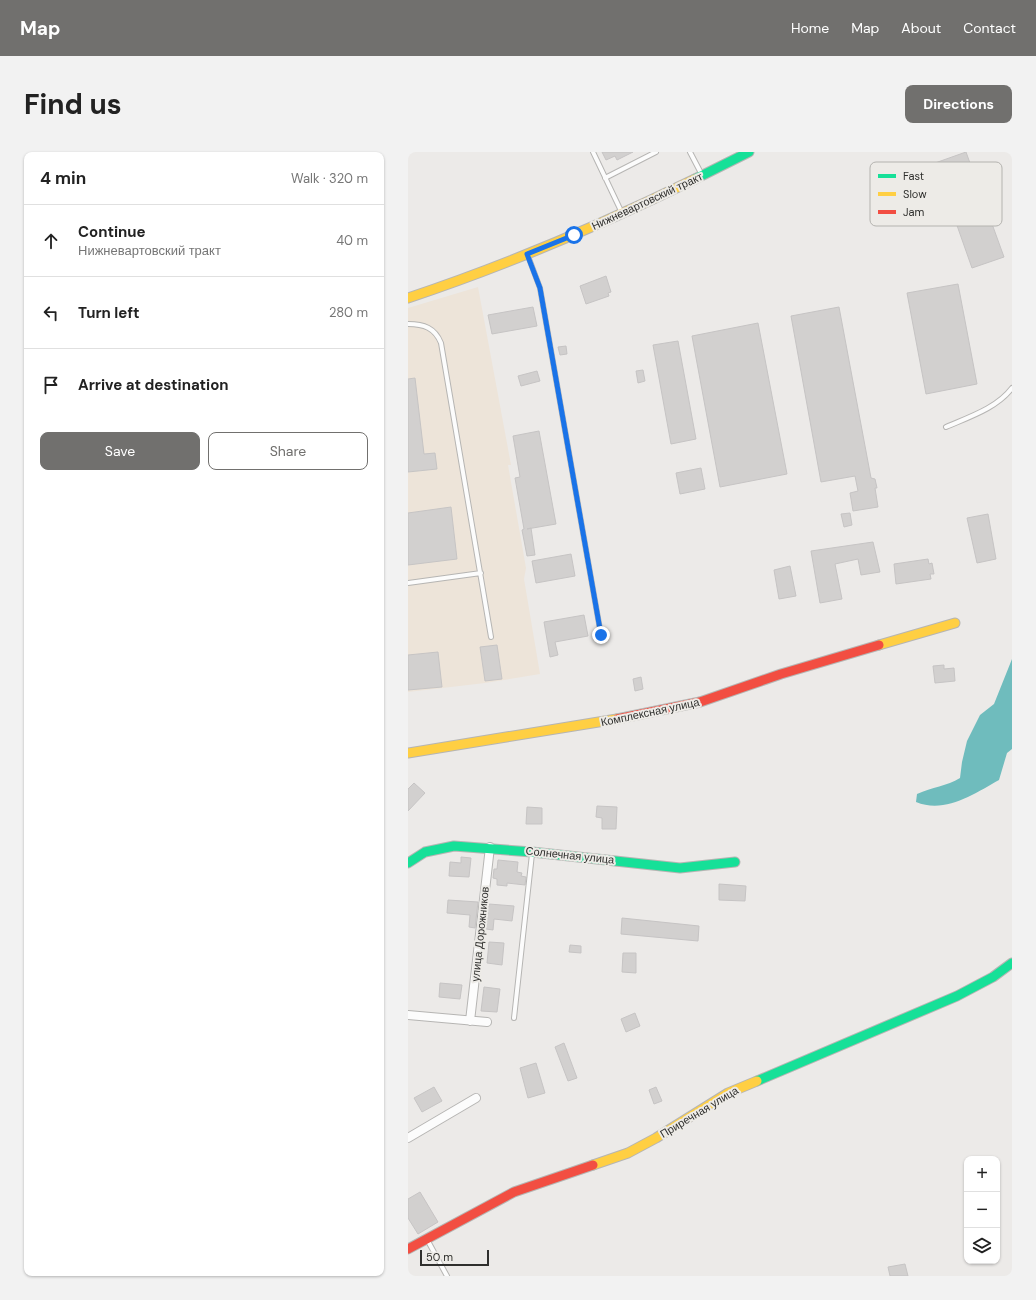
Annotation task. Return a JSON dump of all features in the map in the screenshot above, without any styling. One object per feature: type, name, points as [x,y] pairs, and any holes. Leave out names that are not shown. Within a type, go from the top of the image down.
[{"type":"street","name":"Нижневартовский тракт","points":[[408,298],[453,283],[574,235],[749,152]]},
{"type":"street","name":"Комплексная улица","points":[[408,754],[580,726],[700,702],[781,674],[955,623]]},
{"type":"street","name":"Солнечная улица","points":[[408,863],[425,852],[454,846],[490,847],[680,868],[735,862]]},
{"type":"street","name":"улица Дорожников","points":[[470,1021],[490,847]]},
{"type":"street","name":"Приречная улица","points":[[408,1249],[514,1192],[628,1153],[656,1138],[728,1093],[957,996],[993,977],[1012,963]]},
{"type":"street","points":[[408,1015],[487,1022]]},
{"type":"street","points":[[408,1138],[476,1098]]},
{"type":"lane","points":[[593,152],[622,213]]},
{"type":"lane","points":[[605,178],[656,152]]},
{"type":"lane","points":[[690,152],[702,175]]},
{"type":"lane","points":[[527,254],[540,288],[601,635]]},
{"type":"lane","points":[[408,324],[427,327],[438,335],[441,343],[491,637]]},
{"type":"lane","points":[[946,427],[999,402],[1012,388]]},
{"type":"lane","points":[[408,583],[481,573]]},
{"type":"lane","points":[[514,1018],[532,852]]},
{"type":"lane","points":[[430,1243],[447,1276]]},
{"type":"shaded area","points":[[478,287],[511,465],[508,465],[526,568],[524,579],[540,674],[485,683],[408,692],[408,308]]},
{"type":"water","points":[[1012,659],[1012,749],[1007,753],[999,780],[959,801],[948,804],[938,806],[916,802],[917,794],[960,778],[967,741],[980,715],[994,704]]},
{"type":"building","points":[[602,152],[633,152],[617,160],[615,156],[606,160]]},
{"type":"building","points":[[966,152],[970,162],[938,162]]},
{"type":"building","points":[[957,226],[993,226],[1004,257],[972,268]]},
{"type":"building","points":[[606,276],[611,292],[608,293],[609,296],[586,304],[580,286]]},
{"type":"building","points":[[958,284],[977,384],[926,394],[907,293]]},
{"type":"building","points":[[533,307],[537,326],[492,334],[488,315]]},
{"type":"building","points":[[839,307],[871,478],[875,479],[877,488],[875,488],[878,507],[853,511],[850,493],[858,491],[855,476],[821,482],[791,316]]},
{"type":"building","points":[[758,323],[787,474],[720,487],[692,336]]},
{"type":"building","points":[[678,341],[696,439],[671,444],[653,345]]},
{"type":"building","points":[[566,346],[567,354],[560,355],[558,347]]},
{"type":"building","points":[[643,370],[645,381],[638,383],[636,371]]},
{"type":"building","points":[[537,371],[540,381],[521,386],[518,376]]},
{"type":"building","points":[[415,378],[424,454],[435,453],[437,469],[408,472],[408,379]]},
{"type":"building","points":[[539,431],[556,524],[531,528],[535,555],[527,556],[515,478],[520,477],[513,436]]},
{"type":"building","points":[[701,468],[705,489],[680,494],[676,473]]},
{"type":"building","points":[[451,507],[457,559],[408,565],[408,513]]},
{"type":"building","points":[[850,513],[852,525],[844,527],[841,514]]},
{"type":"building","points":[[988,514],[996,559],[977,563],[967,518]]},
{"type":"building","points":[[873,542],[880,572],[861,575],[858,559],[835,564],[842,599],[820,603],[811,551]]},
{"type":"building","points":[[571,554],[575,576],[536,583],[532,561]]},
{"type":"building","points":[[928,559],[929,564],[932,563],[934,574],[930,574],[931,579],[896,584],[894,564]]},
{"type":"building","points":[[790,566],[796,596],[779,599],[774,570]]},
{"type":"building","points":[[584,615],[588,636],[555,642],[558,655],[550,657],[544,622]]},
{"type":"building","points":[[497,645],[502,679],[485,681],[480,647]]},
{"type":"building","points":[[438,652],[442,687],[408,690],[408,655]]},
{"type":"building","points":[[944,665],[944,669],[954,668],[955,681],[935,683],[933,666]]},
{"type":"building","points":[[641,677],[643,689],[635,691],[633,679]]},
{"type":"building","points":[[414,783],[425,793],[408,811],[408,789]]},
{"type":"building","points":[[597,806],[617,807],[616,829],[602,829],[602,818],[596,817]]},
{"type":"building","points":[[527,807],[542,808],[542,824],[526,824]]},
{"type":"building","points":[[461,857],[471,858],[469,877],[449,876],[450,862],[461,863]]},
{"type":"building","points":[[498,860],[518,862],[517,872],[522,873],[521,876],[526,877],[525,885],[507,883],[507,886],[497,885],[497,879],[493,878],[494,869],[497,869]]},
{"type":"building","points":[[719,884],[746,886],[745,901],[719,900]]},
{"type":"building","points":[[448,900],[478,902],[475,928],[469,927],[470,915],[447,913]]},
{"type":"building","points":[[489,904],[514,906],[512,921],[494,919],[493,930],[486,929]]},
{"type":"building","points":[[622,918],[699,926],[698,941],[621,934]]},
{"type":"building","points":[[489,942],[504,943],[502,965],[487,963]]},
{"type":"building","points":[[570,945],[581,946],[581,953],[569,952]]},
{"type":"building","points":[[623,953],[636,953],[636,973],[622,972]]},
{"type":"building","points":[[440,983],[462,985],[460,999],[439,997]]},
{"type":"building","points":[[484,987],[500,989],[497,1012],[481,1011]]},
{"type":"building","points":[[635,1013],[640,1026],[626,1032],[621,1019]]},
{"type":"building","points":[[564,1043],[577,1078],[568,1081],[555,1047]]},
{"type":"building","points":[[536,1063],[545,1093],[528,1098],[520,1068]]},
{"type":"building","points":[[434,1087],[442,1101],[422,1112],[414,1098]]},
{"type":"building","points":[[656,1087],[662,1101],[654,1104],[649,1090]]},
{"type":"building","points":[[420,1192],[438,1222],[418,1234],[408,1218],[408,1199]]},
{"type":"building","points":[[905,1264],[908,1276],[890,1276],[888,1267]]},
{"type":"traffic: fast","points":[[695,179],[749,152]]},
{"type":"traffic: fast","points":[[408,863],[425,852],[454,846],[532,852],[680,868],[735,862]]},
{"type":"traffic: fast","points":[[757,1081],[957,996],[993,977],[1012,963]]},
{"type":"traffic: slow","points":[[408,298],[518,258],[589,228],[695,179]]},
{"type":"traffic: slow","points":[[879,645],[955,623]]},
{"type":"traffic: slow","points":[[408,753],[617,719]]},
{"type":"traffic: slow","points":[[593,1165],[628,1153],[656,1138],[728,1093],[757,1081]]},
{"type":"traffic: jam","points":[[617,719],[700,702],[781,674],[879,645]]},
{"type":"traffic: jam","points":[[408,1249],[514,1192],[593,1165]]},
{"type":"route","points":[[574,235],[527,254],[540,288],[601,635]]}]
